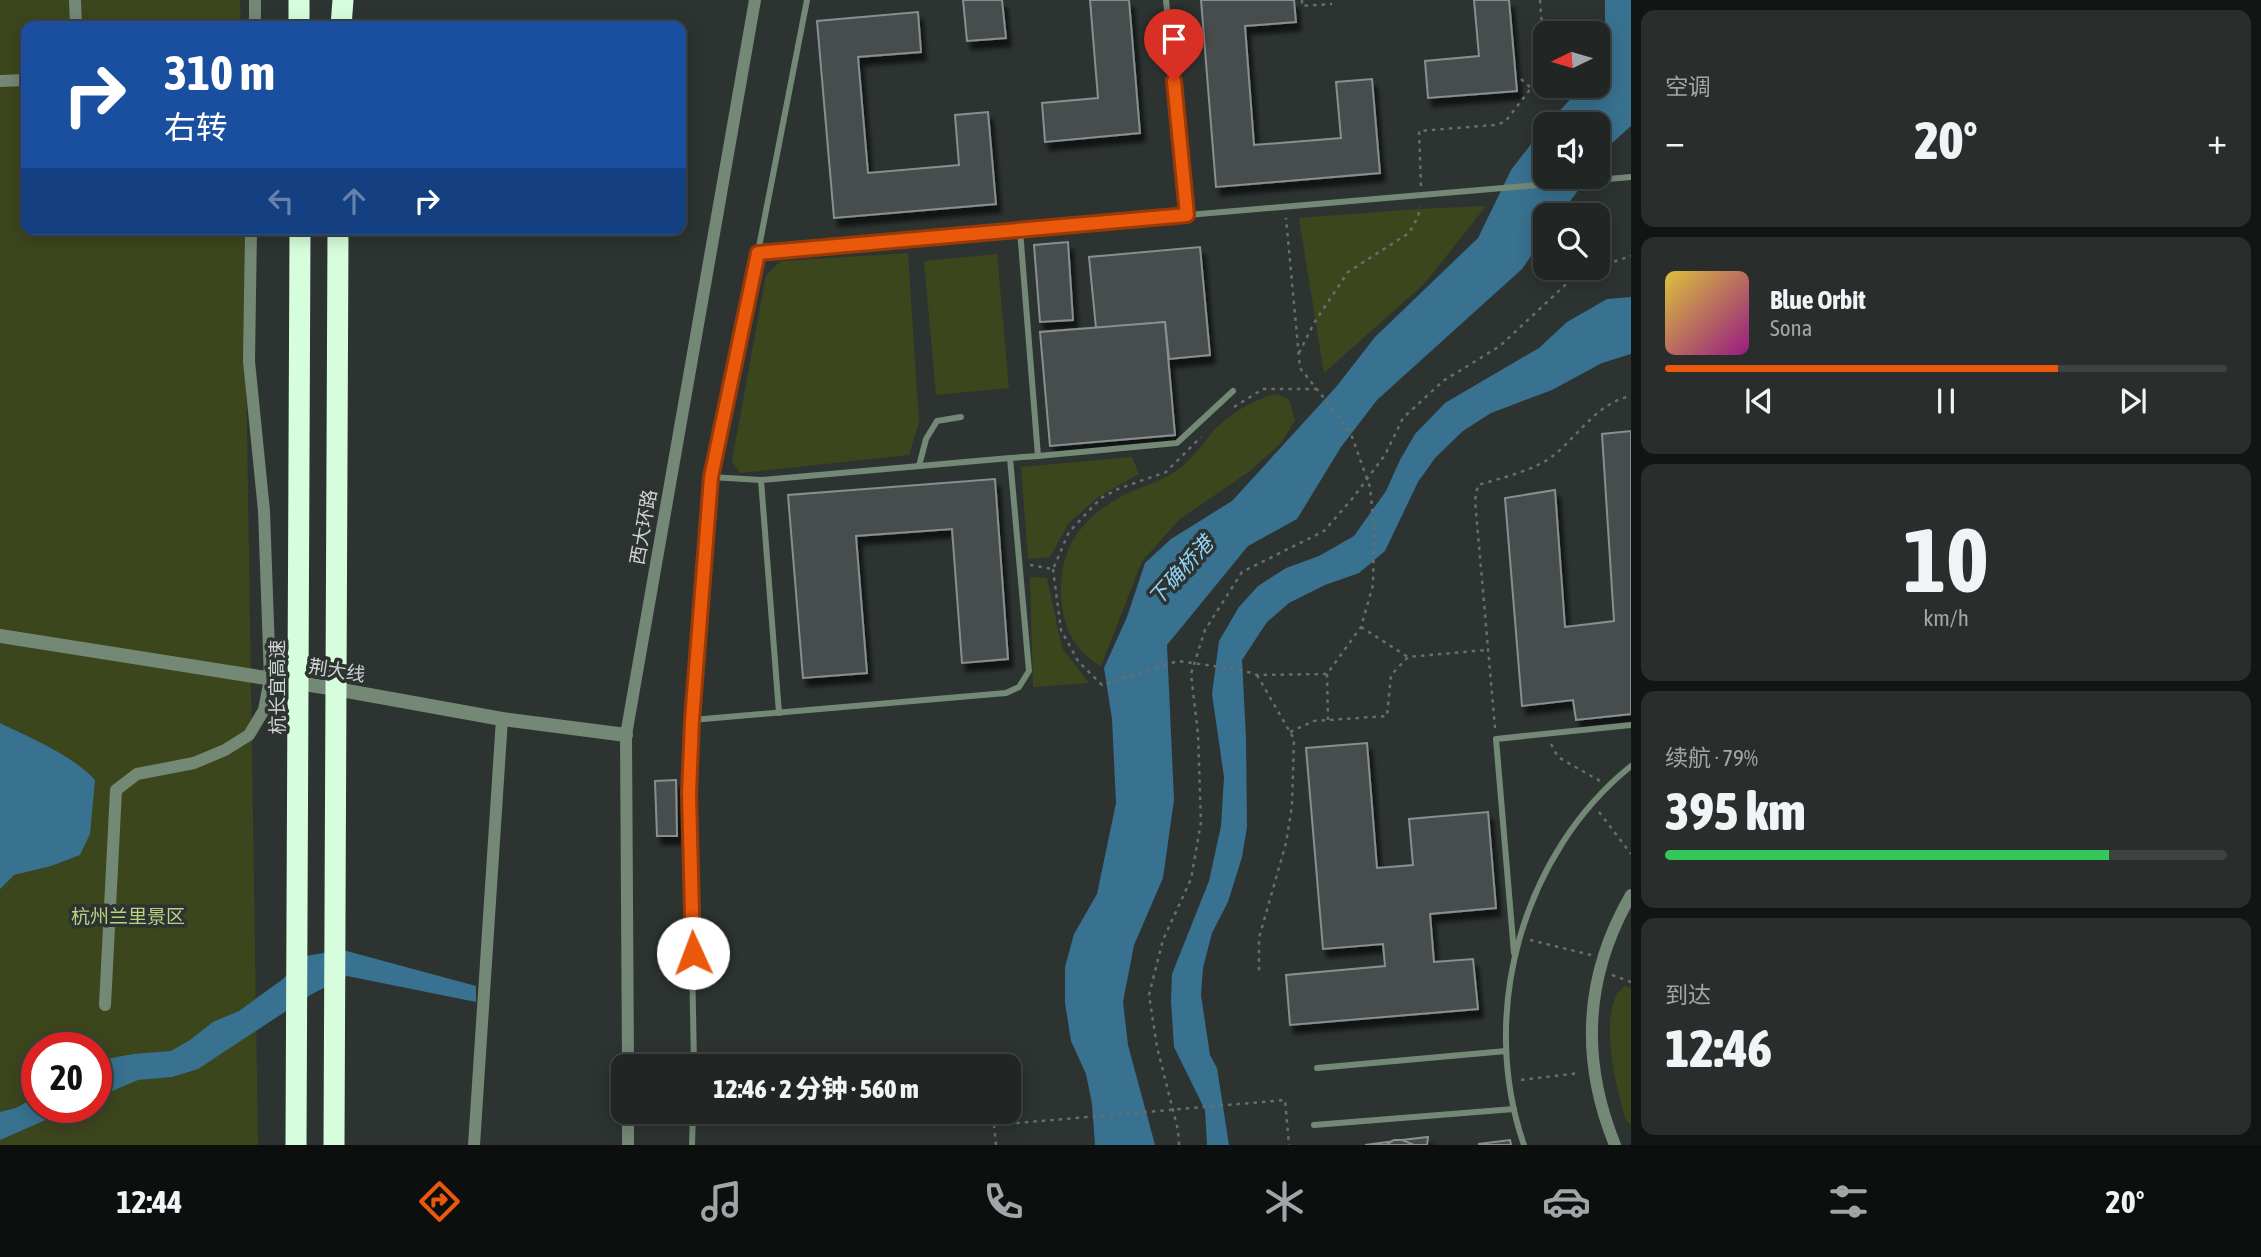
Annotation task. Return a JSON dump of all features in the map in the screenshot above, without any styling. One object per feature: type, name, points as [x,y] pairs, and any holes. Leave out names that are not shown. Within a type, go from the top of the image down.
[{"type":"highway","points":[[299,0],[299,21]]},
{"type":"highway","points":[[340,21],[341,0]]},
{"type":"highway","name":"杭长宜高速","points":[[296,1145],[300,235]]},
{"type":"highway","points":[[334,1145],[338,235]]},
{"type":"street","points":[[75,0],[76,21]]},
{"type":"street","points":[[255,21],[256,0]]},
{"type":"street","name":"西大环路","points":[[628,1054],[626,735],[755,0]]},
{"type":"street","points":[[0,81],[21,80]]},
{"type":"street","points":[[105,1005],[116,790],[137,774],[194,763],[225,750],[248,735],[264,710],[270,679],[264,511],[248,361],[251,235]]},
{"type":"street","name":"荆大线","points":[[0,636],[336,689],[502,719],[626,735]]},
{"type":"street","points":[[474,1145],[502,719]]},
{"type":"street","points":[[1615,1145],[1605,1121],[1594,1071],[1591,1031],[1598,971],[1619,916],[1631,895]]},
{"type":"street","points":[[628,1124],[628,1145]]},
{"type":"lane","points":[[694,1054],[689,793],[711,477],[807,0]]},
{"type":"lane","points":[[1166,0],[1187,215]]},
{"type":"lane","points":[[758,253],[1630,177]]},
{"type":"lane","points":[[1020,230],[1038,456]]},
{"type":"lane","points":[[711,477],[761,480],[1177,443],[1233,391]]},
{"type":"lane","points":[[919,466],[926,439],[937,421],[961,417]]},
{"type":"lane","points":[[692,720],[1006,693],[1019,687],[1029,671],[1010,458]]},
{"type":"lane","points":[[761,480],[779,713]]},
{"type":"lane","points":[[1514,959],[1496,738],[1631,725]]},
{"type":"lane","points":[[1524,1145],[1514,1109],[1506,1051],[1508,1003],[1520,937],[1540,883],[1554,858],[1593,803],[1631,766]]},
{"type":"lane","points":[[1317,1068],[1506,1051]]},
{"type":"lane","points":[[1314,1125],[1514,1109]]},
{"type":"lane","points":[[692,1145],[693,1124]]},
{"type":"path","points":[[1302,0],[1302,6],[1332,4]]},
{"type":"path","points":[[1540,0],[1542,21]]},
{"type":"path","points":[[1521,79],[1531,88]]},
{"type":"path","points":[[1299,353],[1314,323],[1348,272],[1409,233],[1419,217],[1419,131],[1504,122],[1533,85]]},
{"type":"path","points":[[1285,207],[1300,368],[1350,431],[1370,487],[1374,527],[1373,585],[1361,627],[1326,674],[1328,720]]},
{"type":"path","points":[[1610,263],[1631,256]]},
{"type":"path","points":[[1179,1145],[1178,1130],[1157,1047],[1149,995],[1163,940],[1191,879],[1201,822],[1198,734],[1191,674],[1205,631],[1242,572],[1324,531],[1385,455],[1403,418],[1443,381],[1500,346],[1571,280]]},
{"type":"path","points":[[1232,408],[1263,389],[1317,389]]},
{"type":"path","points":[[1496,738],[1475,500],[1478,485],[1515,474],[1553,456],[1615,399],[1631,396]]},
{"type":"path","points":[[1208,430],[1166,472],[1101,498],[1069,532],[1053,569],[1061,630],[1078,661],[1102,685],[1178,661],[1242,670],[1257,675],[1326,674]]},
{"type":"path","points":[[1020,564],[1053,569]]},
{"type":"path","points":[[1361,627],[1408,657],[1487,650]]},
{"type":"path","points":[[1290,732],[1314,721],[1387,716],[1391,675],[1408,657]]},
{"type":"path","points":[[1257,675],[1294,739],[1292,806],[1286,843],[1259,938],[1259,975]]},
{"type":"path","points":[[1546,734],[1558,757],[1609,786]]},
{"type":"path","points":[[1593,803],[1631,854]]},
{"type":"path","points":[[1520,937],[1603,958]]},
{"type":"path","points":[[1598,971],[1631,982]]},
{"type":"path","points":[[1509,1081],[1594,1071]]},
{"type":"path","points":[[996,1145],[994,1125],[1285,1100],[1289,1145]]},
{"type":"green space","name":"杭州兰里景区","points":[[0,0],[240,0],[241,21],[21,21],[21,235],[244,235],[258,1145],[0,1145]]},
{"type":"green space","points":[[1486,206],[1425,283],[1324,373],[1299,218]]},
{"type":"green space","points":[[908,253],[919,422],[909,455],[740,473],[732,461],[766,275],[781,261]]},
{"type":"green space","points":[[997,254],[1009,388],[936,395],[924,261]]},
{"type":"green space","points":[[1275,394],[1289,399],[1295,420],[1282,442],[1250,471],[1180,519],[1142,561],[1101,666],[1093,661],[1074,642],[1066,625],[1062,606],[1063,569],[1074,539],[1095,514],[1109,504],[1183,466],[1228,418],[1251,403]]},
{"type":"green space","points":[[1132,457],[1139,474],[1098,497],[1068,524],[1050,557],[1028,559],[1021,467]]},
{"type":"green space","points":[[1030,577],[1047,578],[1062,648],[1089,683],[1033,687]]},
{"type":"green space","points":[[1625,986],[1631,988],[1631,1125],[1626,1120],[1618,1090],[1610,1030],[1611,1011],[1616,996]]},
{"type":"water","points":[[1605,0],[1631,0],[1631,126],[1610,145],[1610,112],[1558,112],[1572,98],[1610,98],[1610,21],[1605,21]]},
{"type":"water","name":"下确桥港","points":[[1533,142],[1533,189],[1579,189],[1569,203],[1533,203],[1533,253],[1522,269],[1377,400],[1341,447],[1297,519],[1248,546],[1167,645],[1174,800],[1163,878],[1134,945],[1123,1002],[1128,1045],[1155,1145],[1095,1145],[1092,1104],[1086,1074],[1071,1041],[1065,1003],[1065,967],[1074,934],[1097,894],[1116,803],[1112,719],[1104,668],[1127,617],[1145,563],[1171,539],[1232,501],[1336,387],[1375,337],[1478,238],[1511,170]]},
{"type":"water","points":[[1631,297],[1631,354],[1602,363],[1552,390],[1491,413],[1463,431],[1435,458],[1418,482],[1385,551],[1359,573],[1325,585],[1289,603],[1267,622],[1242,660],[1247,827],[1242,857],[1228,902],[1212,933],[1203,968],[1201,995],[1210,1055],[1217,1068],[1229,1145],[1207,1145],[1205,1110],[1174,1047],[1171,1001],[1172,974],[1209,881],[1221,826],[1224,777],[1212,694],[1219,641],[1239,607],[1258,586],[1286,568],[1319,556],[1354,536],[1386,491],[1415,434],[1445,403],[1539,348],[1567,322],[1607,299]]},
{"type":"water","points":[[0,723],[63,755],[95,780],[90,834],[80,855],[51,866],[14,875],[0,889]]},
{"type":"water","points":[[343,950],[476,986],[476,1002],[347,976],[312,994],[198,1069],[172,1077],[138,1080],[112,1091],[112,1058],[171,1051],[213,1022],[239,1011],[283,979],[305,956]]},
{"type":"water","points":[[21,1105],[21,1123],[39,1123],[0,1140],[0,1112]]},
{"type":"building","points":[[963,0],[1002,0],[1006,38],[967,41]]},
{"type":"building","points":[[1090,0],[1129,0],[1140,133],[1045,142],[1042,103],[1098,98]]},
{"type":"building","points":[[1201,0],[1294,0],[1296,22],[1245,26],[1254,145],[1341,138],[1336,82],[1372,79],[1380,173],[1216,187]]},
{"type":"building","points":[[1474,0],[1509,0],[1517,91],[1428,98],[1425,61],[1479,56]]},
{"type":"building","points":[[918,12],[921,52],[858,57],[868,173],[959,165],[955,115],[988,112],[996,204],[834,218],[817,21]]},
{"type":"building","points":[[1068,242],[1073,320],[1040,322],[1034,245]]},
{"type":"building","points":[[1200,247],[1210,355],[1169,359],[1165,322],[1096,328],[1089,257]]},
{"type":"building","points":[[1165,322],[1175,435],[1050,446],[1040,332]]},
{"type":"building","points":[[1631,431],[1631,714],[1576,720],[1573,700],[1522,706],[1505,498],[1555,490],[1565,627],[1614,621],[1602,434]]},
{"type":"building","points":[[995,479],[1008,659],[962,663],[952,529],[856,536],[867,673],[803,678],[788,495]]},
{"type":"building","points":[[1367,743],[1377,868],[1413,865],[1409,819],[1488,812],[1496,908],[1430,914],[1434,962],[1473,959],[1478,1009],[1290,1025],[1286,975],[1385,966],[1383,944],[1323,949],[1306,748]]},
{"type":"building","points":[[676,780],[677,836],[657,836],[655,781]]},
{"type":"building","points":[[1428,1137],[1427,1145],[1365,1145],[1402,1140]]},
{"type":"building","points":[[1394,1140],[1402,1140],[1414,1145],[1386,1145]]},
{"type":"building","points":[[1510,1140],[1511,1145],[1479,1145],[1479,1144]]},
{"type":"route","points":[[693,953],[689,793],[711,477],[758,253],[1187,215],[1174,81]]}]
